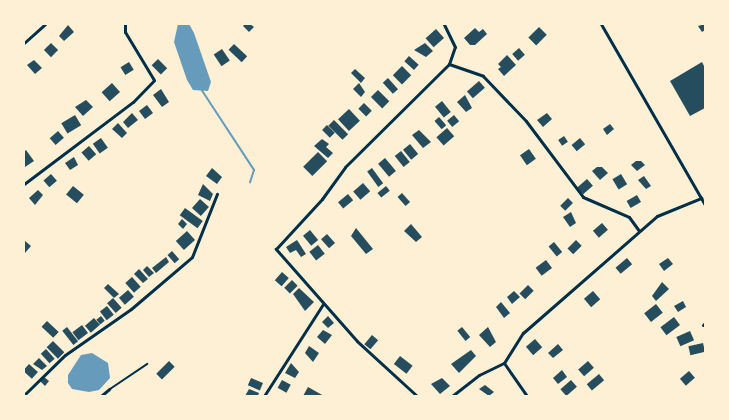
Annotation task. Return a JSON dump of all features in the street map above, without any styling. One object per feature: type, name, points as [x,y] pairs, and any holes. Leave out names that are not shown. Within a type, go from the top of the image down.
[{"type":"street","points":[[24,43],[45,24]]},
{"type":"street","points":[[24,184],[133,102],[154,80],[125,32],[125,24]]},
{"type":"street","points":[[417,396],[323,304],[276,249],[322,199],[345,167],[449,64],[456,47],[444,24]]},
{"type":"street","points":[[601,24],[705,205]]},
{"type":"street","points":[[449,64],[483,76],[526,122],[583,197],[629,217],[639,231]]},
{"type":"street","points":[[24,395],[65,355],[132,309],[192,257],[217,194]]},
{"type":"street","points":[[452,396],[479,375],[504,363],[523,333],[657,216],[701,198]]},
{"type":"street","points":[[264,396],[323,304]]},
{"type":"street","points":[[504,363],[527,396]]},
{"type":"street","points":[[101,396],[109,389]]},
{"type":"lane","points":[[109,389],[147,364]]},
{"type":"water","points":[[178,24],[189,24],[194,33],[211,82],[208,91],[193,90],[187,80],[174,42]]},
{"type":"water","points":[[92,353],[108,363],[110,378],[99,390],[89,392],[72,389],[68,383],[68,375],[81,355]]},
{"type":"building","points":[[250,24],[254,27],[249,32],[243,26]]},
{"type":"building","points":[[705,24],[705,30],[702,32],[698,26]]},
{"type":"building","points":[[68,25],[74,32],[64,41],[59,36]]},
{"type":"building","points":[[539,27],[547,35],[536,45],[528,38]]},
{"type":"building","points":[[475,28],[479,32],[483,29],[487,34],[475,45],[470,45],[464,38]]},
{"type":"building","points":[[436,29],[444,38],[434,47],[426,38]]},
{"type":"building","points":[[51,43],[58,50],[51,57],[44,50]]},
{"type":"building","points":[[425,43],[433,51],[426,57],[414,50]]},
{"type":"building","points":[[234,44],[247,56],[242,62],[229,50]]},
{"type":"building","points":[[519,48],[525,55],[518,61],[512,54]]},
{"type":"building","points":[[222,49],[230,61],[222,66],[214,55]]},
{"type":"building","points":[[507,55],[516,65],[504,76],[498,69],[501,67],[498,64]]},
{"type":"building","points":[[409,56],[419,65],[414,70],[404,61]]},
{"type":"building","points":[[158,59],[167,68],[161,75],[152,65]]},
{"type":"building","points":[[34,60],[42,68],[35,74],[27,65]]},
{"type":"building","points":[[129,62],[134,70],[125,75],[121,67]]},
{"type":"building","points":[[702,62],[705,68],[705,108],[690,116],[670,81]]},
{"type":"building","points":[[402,66],[411,75],[402,84],[393,75]]},
{"type":"building","points":[[355,69],[365,78],[361,83],[351,73]]},
{"type":"building","points":[[388,78],[398,89],[393,94],[383,83]]},
{"type":"building","points":[[479,81],[485,88],[473,98],[467,91]]},
{"type":"building","points":[[112,83],[120,92],[110,101],[102,92]]},
{"type":"building","points":[[359,83],[365,92],[361,97],[353,89]]},
{"type":"building","points":[[161,89],[169,102],[162,107],[153,95]]},
{"type":"building","points":[[378,90],[389,101],[382,108],[371,97]]},
{"type":"building","points":[[465,95],[472,108],[466,112],[457,102]]},
{"type":"building","points":[[86,100],[93,107],[83,116],[75,107]]},
{"type":"building","points":[[442,101],[451,112],[444,118],[435,107]]},
{"type":"building","points":[[364,103],[372,111],[366,116],[358,109]]},
{"type":"building","points":[[147,105],[153,113],[145,119],[139,111]]},
{"type":"building","points":[[349,109],[360,121],[349,131],[338,119]]},
{"type":"building","points":[[132,113],[138,120],[128,128],[123,122]]},
{"type":"building","points":[[547,113],[552,119],[543,127],[537,120]]},
{"type":"building","points":[[75,115],[81,125],[67,134],[61,123]]},
{"type":"building","points":[[454,115],[459,121],[452,127],[447,121]]},
{"type":"building","points":[[439,117],[446,125],[442,129],[434,121]]},
{"type":"building","points":[[334,120],[348,134],[342,140],[328,126]]},
{"type":"building","points":[[118,123],[127,133],[122,138],[112,129]]},
{"type":"building","points":[[610,124],[614,129],[607,135],[603,129]]},
{"type":"building","points":[[327,125],[335,133],[330,138],[322,130]]},
{"type":"building","points":[[447,128],[454,136],[444,145],[436,137]]},
{"type":"building","points":[[419,130],[431,142],[423,148],[412,135]]},
{"type":"building","points":[[58,131],[64,138],[56,145],[50,138]]},
{"type":"building","points":[[564,136],[568,142],[562,146],[558,140]]},
{"type":"building","points":[[101,138],[108,148],[100,154],[93,144]]},
{"type":"building","points":[[580,138],[585,144],[577,151],[572,145]]},
{"type":"building","points":[[322,139],[329,144],[326,147],[333,153],[328,158],[314,146]]},
{"type":"building","points":[[410,144],[418,154],[411,160],[403,150]]},
{"type":"building","points":[[89,146],[96,154],[89,161],[81,153]]},
{"type":"building","points":[[529,149],[536,159],[527,165],[520,155]]},
{"type":"building","points":[[26,150],[34,161],[25,167],[24,152]]},
{"type":"building","points":[[401,151],[410,162],[404,167],[395,156]]},
{"type":"building","points":[[318,152],[327,161],[312,176],[303,167]]},
{"type":"building","points":[[74,157],[78,165],[70,170],[65,163]]},
{"type":"building","points":[[385,158],[396,171],[389,177],[378,164]]},
{"type":"building","points":[[636,161],[641,161],[645,165],[637,171],[631,165]]},
{"type":"building","points":[[597,167],[602,167],[608,173],[600,180],[592,171]]},
{"type":"building","points":[[212,168],[222,177],[217,184],[206,176]]},
{"type":"building","points":[[372,168],[383,183],[378,187],[367,172]]},
{"type":"building","points":[[51,174],[57,181],[49,187],[43,181]]},
{"type":"building","points":[[621,174],[627,184],[619,189],[612,179]]},
{"type":"building","points":[[644,176],[651,186],[646,189],[638,180]]},
{"type":"building","points":[[587,179],[593,186],[583,194],[577,188]]},
{"type":"building","points":[[363,183],[370,191],[360,200],[353,192]]},
{"type":"building","points":[[203,184],[213,194],[210,201],[198,195]]},
{"type":"building","points":[[73,186],[84,195],[77,203],[66,195]]},
{"type":"building","points":[[386,186],[390,191],[381,198],[377,193]]},
{"type":"building","points":[[38,190],[43,195],[35,205],[29,198]]},
{"type":"building","points":[[402,193],[410,202],[406,206],[398,197]]},
{"type":"building","points":[[348,194],[353,200],[343,208],[338,202]]},
{"type":"building","points":[[637,195],[641,202],[631,208],[627,201]]},
{"type":"building","points":[[568,198],[573,203],[565,211],[560,206]]},
{"type":"building","points":[[200,199],[209,207],[201,216],[192,208]]},
{"type":"building","points":[[185,208],[203,221],[198,228],[180,215]]},
{"type":"building","points":[[571,212],[576,223],[570,227],[563,217]]},
{"type":"building","points":[[182,219],[187,224],[183,229],[178,224]]},
{"type":"building","points":[[602,223],[608,230],[599,238],[593,231]]},
{"type":"building","points":[[411,224],[422,237],[416,242],[404,231]]},
{"type":"building","points":[[356,228],[373,249],[366,254],[351,236]]},
{"type":"building","points":[[310,230],[318,240],[311,246],[303,236]]},
{"type":"building","points":[[187,231],[195,240],[184,250],[176,241]]},
{"type":"building","points":[[327,234],[335,243],[329,248],[321,239]]},
{"type":"building","points":[[24,240],[31,246],[25,253],[24,252]]},
{"type":"building","points":[[297,240],[306,254],[301,257],[296,250],[290,253],[286,247]]},
{"type":"building","points":[[576,240],[582,246],[573,254],[568,248]]},
{"type":"building","points":[[554,242],[562,252],[557,257],[549,246]]},
{"type":"building","points":[[318,245],[325,254],[316,260],[309,252]]},
{"type":"building","points":[[172,251],[179,259],[175,263],[167,255]]},
{"type":"building","points":[[166,257],[169,262],[156,273],[152,268]]},
{"type":"building","points":[[627,258],[632,264],[621,274],[616,268]]},
{"type":"building","points":[[668,258],[673,264],[664,271],[659,264]]},
{"type":"building","points":[[546,260],[552,268],[542,276],[536,268]]},
{"type":"building","points":[[147,266],[154,273],[149,277],[143,270]]},
{"type":"building","points":[[139,269],[148,279],[143,283],[134,274]]},
{"type":"building","points":[[282,272],[289,278],[282,286],[275,280]]},
{"type":"building","points":[[132,277],[141,287],[134,293],[125,283]]},
{"type":"building","points":[[292,280],[298,286],[290,293],[284,288]]},
{"type":"building","points":[[662,282],[669,289],[656,301],[652,296]]},
{"type":"building","points":[[108,284],[119,294],[114,298],[104,288]]},
{"type":"building","points":[[528,285],[534,291],[525,299],[520,293]]},
{"type":"building","points":[[299,288],[314,302],[305,311],[293,294]]},
{"type":"building","points":[[128,290],[134,297],[125,305],[119,298]]},
{"type":"building","points":[[514,291],[520,297],[512,304],[507,297]]},
{"type":"building","points":[[593,291],[600,299],[591,307],[584,299]]},
{"type":"building","points":[[113,298],[122,308],[116,313],[107,303]]},
{"type":"building","points":[[683,301],[686,307],[678,312],[674,306]]},
{"type":"building","points":[[501,302],[510,313],[504,318],[496,307]]},
{"type":"building","points":[[656,304],[663,313],[651,322],[644,313]]},
{"type":"building","points":[[107,306],[114,315],[107,320],[100,312]]},
{"type":"building","points":[[101,316],[105,321],[100,324],[96,320]]},
{"type":"building","points":[[328,316],[334,323],[328,328],[322,322]]},
{"type":"building","points":[[674,317],[680,325],[666,335],[660,327]]},
{"type":"building","points":[[94,318],[100,325],[91,333],[85,326]]},
{"type":"building","points":[[47,321],[59,332],[53,338],[42,327]]},
{"type":"building","points":[[82,325],[88,333],[78,340],[72,332]]},
{"type":"building","points":[[67,327],[78,341],[73,345],[62,331]]},
{"type":"building","points":[[462,327],[470,337],[466,341],[457,331]]},
{"type":"building","points":[[488,327],[496,342],[490,347],[479,335]]},
{"type":"building","points":[[323,330],[332,335],[325,344],[317,337]]},
{"type":"building","points":[[690,331],[694,340],[680,346],[676,337]]},
{"type":"building","points":[[372,335],[378,340],[370,349],[364,344]]},
{"type":"building","points":[[535,339],[542,347],[533,355],[526,347]]},
{"type":"building","points":[[53,341],[64,352],[58,359],[47,347]]},
{"type":"building","points":[[703,343],[705,352],[690,355],[688,346]]},
{"type":"building","points":[[558,344],[563,350],[553,358],[548,353]]},
{"type":"building","points":[[309,346],[319,353],[313,362],[305,353]]},
{"type":"building","points":[[46,349],[55,359],[49,363],[41,354]]},
{"type":"building","points":[[471,350],[476,356],[459,373],[451,364]]},
{"type":"building","points":[[400,356],[413,366],[406,374],[394,364]]},
{"type":"building","points":[[39,358],[47,366],[42,370],[33,364]]},
{"type":"building","points":[[169,361],[175,367],[162,379],[156,374]]},
{"type":"building","points":[[588,361],[594,368],[584,376],[578,370]]},
{"type":"building","points":[[291,363],[299,372],[295,378],[285,373]]},
{"type":"building","points":[[29,364],[38,372],[32,379],[24,372]]},
{"type":"building","points":[[562,370],[567,377],[558,384],[553,378]]},
{"type":"building","points":[[689,371],[695,378],[686,386],[680,379]]},
{"type":"building","points":[[599,374],[604,380],[592,390],[587,384]]},
{"type":"building","points":[[44,377],[49,381],[45,386],[40,381]]},
{"type":"building","points":[[251,378],[263,383],[260,390],[248,385]]},
{"type":"building","points":[[442,378],[450,386],[440,394],[431,384]]},
{"type":"building","points":[[282,380],[291,385],[286,393],[278,388]]},
{"type":"building","points":[[571,380],[577,387],[566,396],[560,389]]},
{"type":"building","points":[[485,385],[494,392],[489,396],[479,389]]},
{"type":"building","points":[[308,387],[324,396],[303,396]]},
{"type":"building","points":[[249,389],[259,393],[258,396],[245,396]]},
{"type":"waterway","points":[[201,89],[254,170],[250,182]]}]
